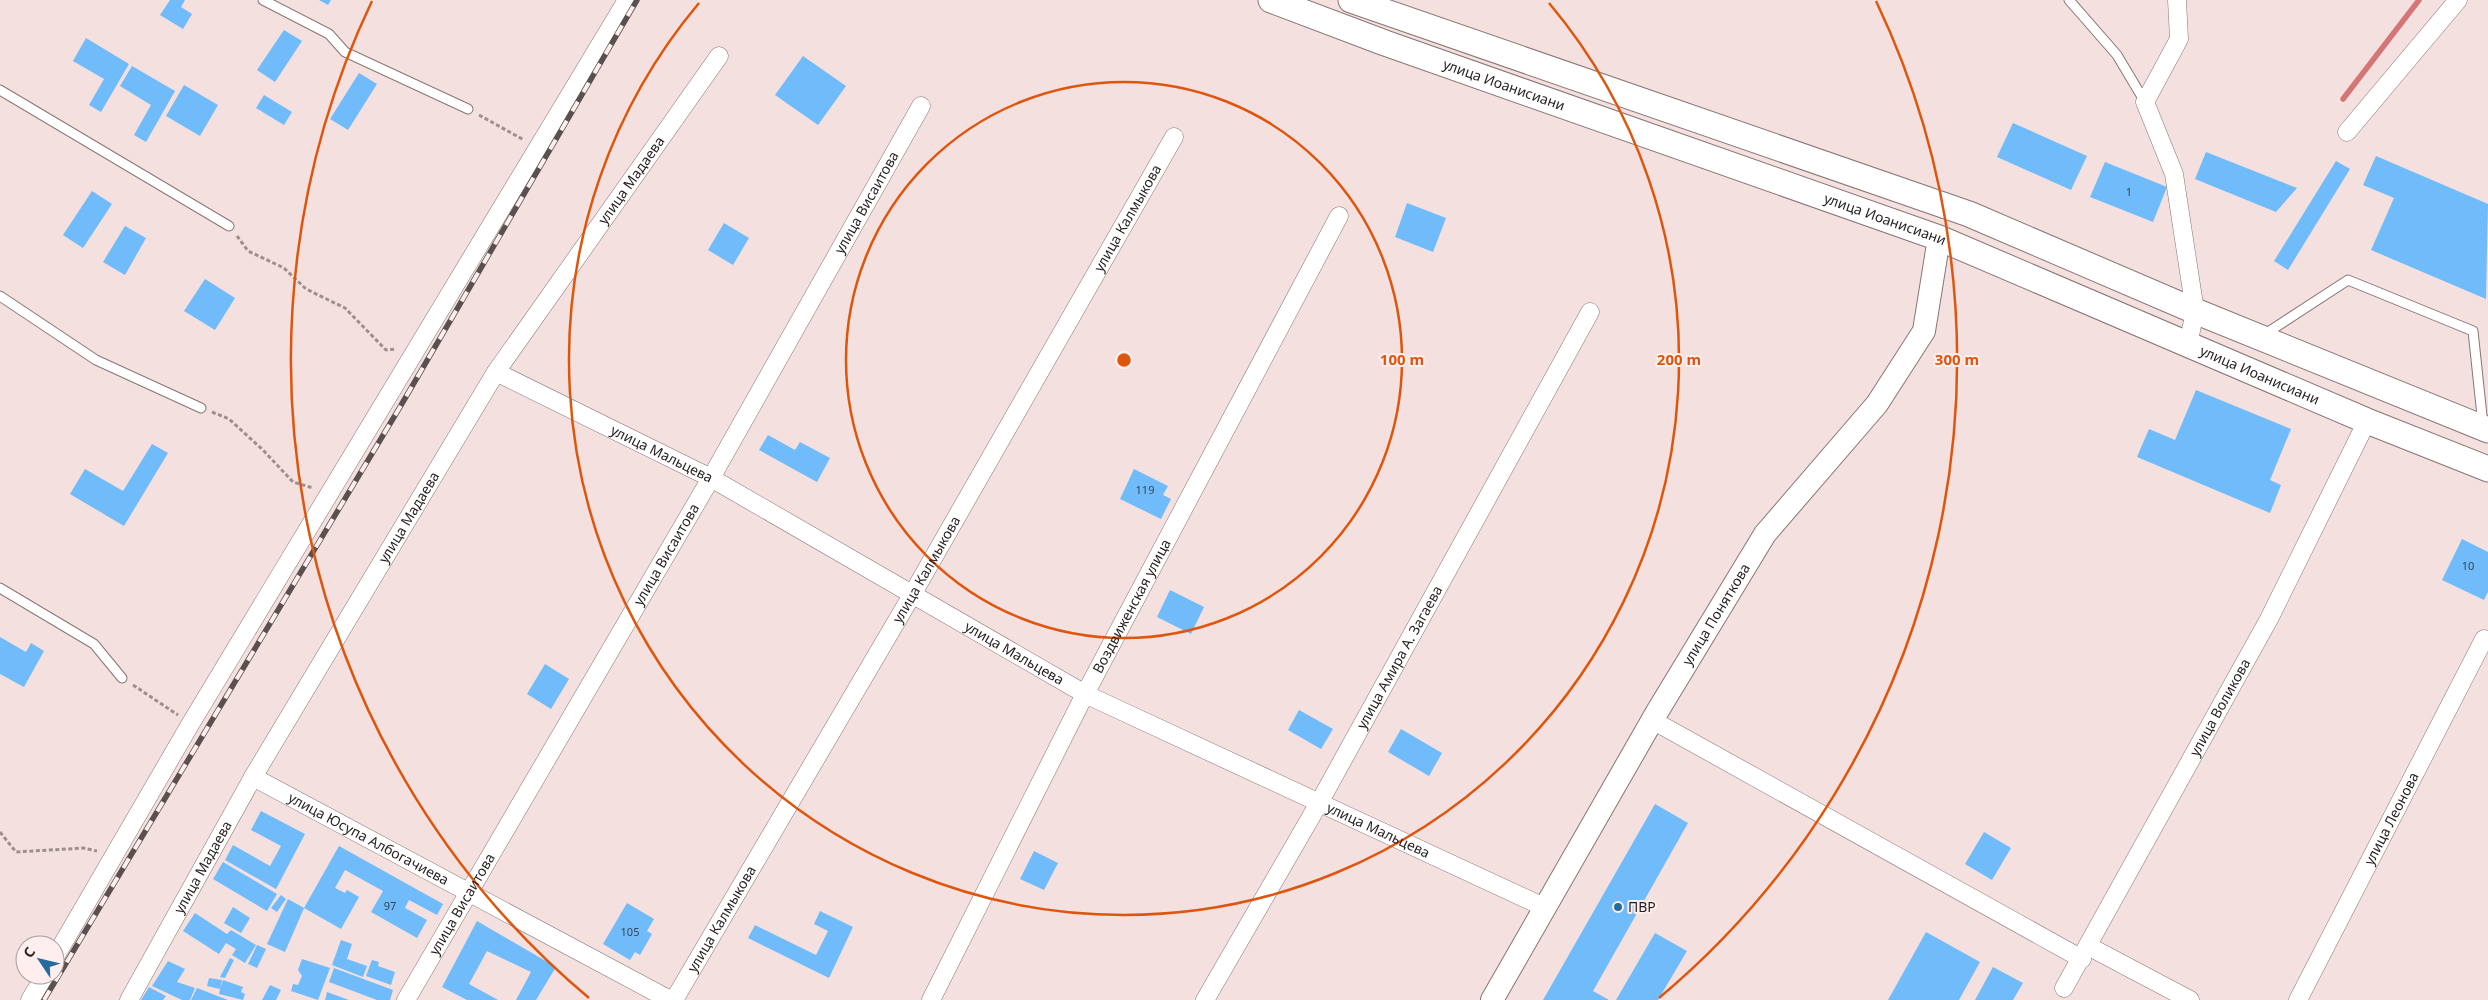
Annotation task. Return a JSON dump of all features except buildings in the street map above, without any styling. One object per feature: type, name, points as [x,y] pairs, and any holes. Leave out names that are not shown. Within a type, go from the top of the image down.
[{"type":"main road","name":"улица Иоанисиани","points":[[1270,0],[1385,43],[1939,238],[2367,421],[2488,469]]},
{"type":"main road","points":[[1351,0],[1968,214],[2195,311],[2486,429]]},
{"type":"main road","points":[[1927,200],[1939,238],[1968,214]]},
{"type":"street","points":[[65,940],[191,723],[627,0]]},
{"type":"street","points":[[2177,0],[2180,39],[2144,102],[2174,174],[2195,311],[2188,345]]},
{"type":"street","points":[[2348,132],[2458,0]]},
{"type":"street","name":"улица Мадаева","points":[[129,1000],[253,777],[496,372],[719,56]]},
{"type":"street","name":"улица Висаитова","points":[[406,1000],[471,892],[711,478],[922,106]]},
{"type":"street","name":"улица Калмыкова","points":[[674,1000],[912,595],[1174,137]]},
{"type":"street","name":"Воздвиженская улица","points":[[931,1000],[1085,694],[1339,216]]},
{"type":"street","name":"улица Поняткова","points":[[1492,1000],[1652,720],[1765,534],[1876,404],[1924,331],[1939,238]]},
{"type":"street","name":"улица Амира А. Загаева","points":[[1205,1000],[1319,803],[1590,312]]},
{"type":"street","name":"улица Мальцева","points":[[496,372],[711,478],[1085,694],[1546,908]]},
{"type":"street","name":"улица Воликова","points":[[2064,988],[2268,619],[2367,421]]},
{"type":"street","name":"улица Леонова","points":[[2298,1000],[2484,639]]},
{"type":"street","points":[[1652,720],[2085,952],[2190,1000]]},
{"type":"street","name":"улица Юсупа Албогачиева","points":[[253,777],[670,1000]]},
{"type":"street","points":[[30,1000],[38,985]]},
{"type":"lane","points":[[263,0],[329,34],[345,52],[468,109]]},
{"type":"lane","points":[[2069,0],[2117,55],[2144,102]]},
{"type":"lane","points":[[0,90],[229,226]]},
{"type":"lane","points":[[2260,337],[2348,280],[2473,331],[2486,429]]},
{"type":"lane","points":[[0,296],[96,360],[201,408]]},
{"type":"lane","points":[[0,588],[94,644],[122,678]]},
{"type":"path","points":[[468,109],[539,147]]},
{"type":"path","points":[[229,226],[248,252],[284,268],[306,289],[345,308],[386,350],[417,349]]},
{"type":"path","points":[[201,408],[229,420],[263,450],[293,482],[330,492]]},
{"type":"path","points":[[122,678],[191,723]]},
{"type":"path","points":[[0,832],[16,852],[83,848],[115,854]]},
{"type":"waterway","points":[[2343,99],[2419,0]]},
{"type":"railway","points":[[44,1000],[400,407],[637,0]]},
{"type":"place","name":"ПВР","points":[[1618,907]]}]
